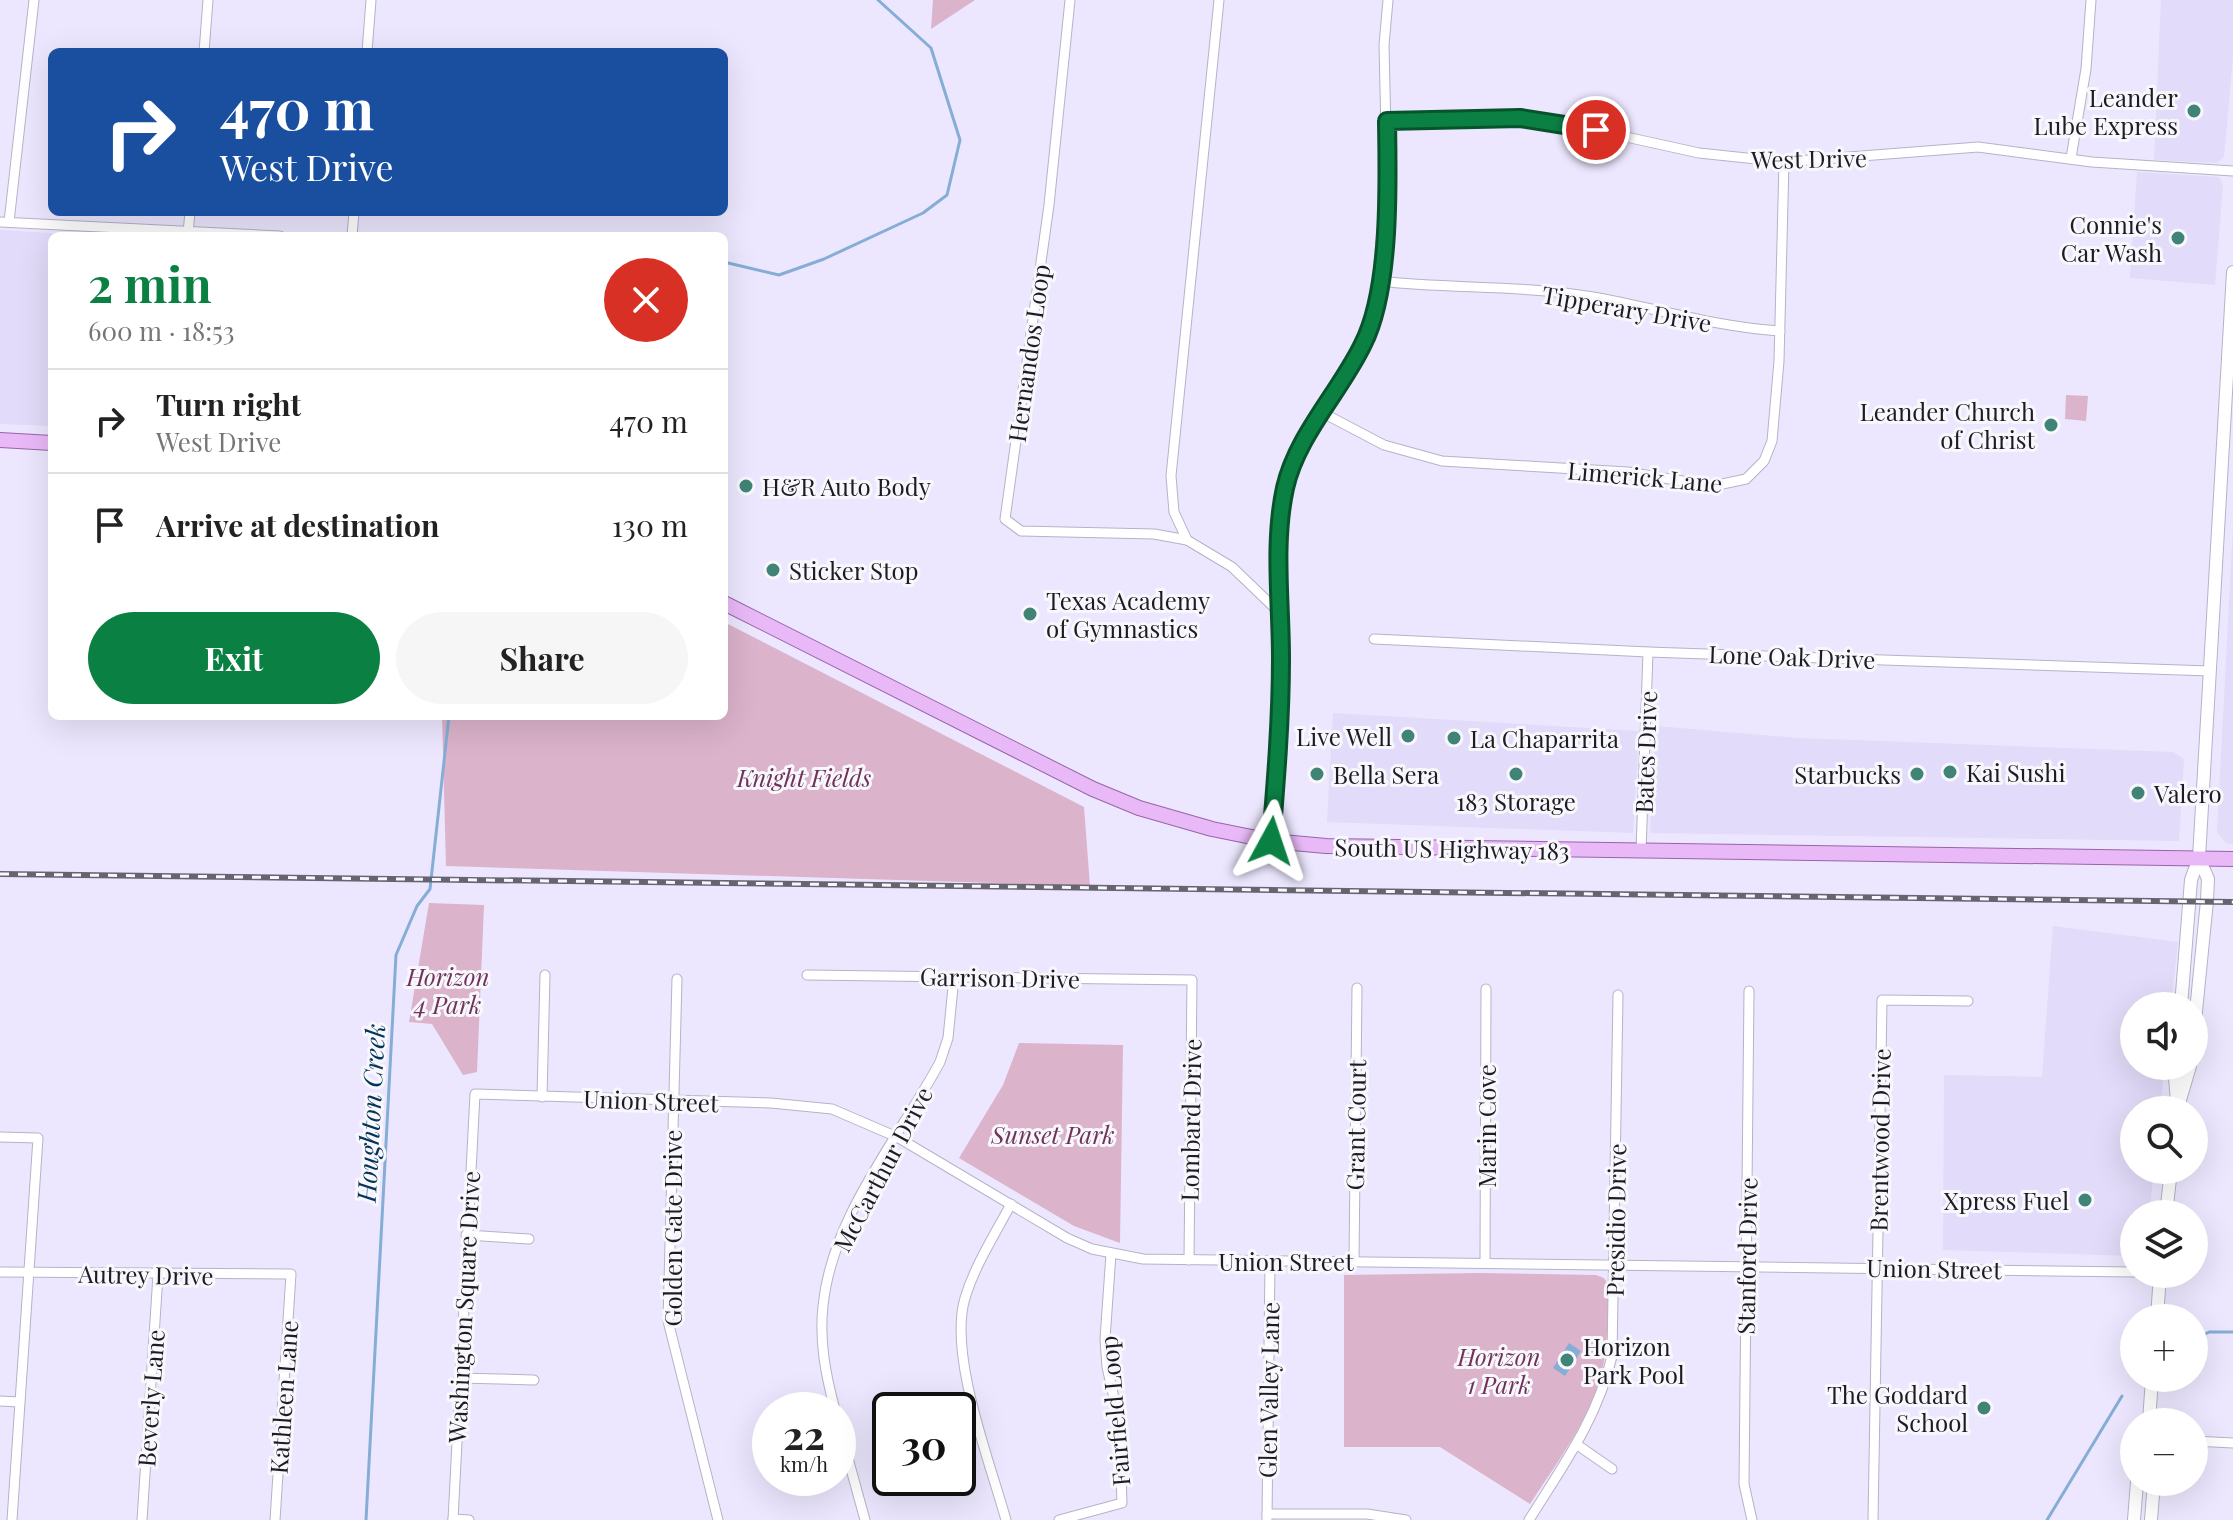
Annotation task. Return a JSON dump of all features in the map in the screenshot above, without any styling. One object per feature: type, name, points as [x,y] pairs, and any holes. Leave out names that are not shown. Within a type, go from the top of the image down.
[{"type":"main road","points":[[2182,992],[2191,880],[2199,858],[2230,378],[2233,272]]},
{"type":"main road","points":[[0,440],[48,443]]},
{"type":"main road","name":"South US Highway 183","points":[[728,605],[1093,789],[1154,812],[1271,841],[1326,846],[2233,859]]},
{"type":"main road","points":[[2198,992],[2208,879],[2199,858]]},
{"type":"main road","points":[[2134,1520],[2136,1496]]},
{"type":"main road","points":[[2151,1520],[2153,1496]]},
{"type":"street","points":[[34,0],[4,222],[171,232]]},
{"type":"street","points":[[204,48],[208,0]]},
{"type":"street","points":[[367,48],[371,0]]},
{"type":"street","name":"Hernandos Loop","points":[[1070,0],[1051,191],[1005,519],[1021,531],[1154,534],[1187,540],[1232,567],[1281,614]]},
{"type":"street","points":[[1187,540],[1174,512],[1171,476],[1219,0]]},
{"type":"street","points":[[1271,841],[1279,733],[1280,541],[1285,488],[1301,446],[1365,341],[1379,281],[1386,204],[1384,45],[1388,0]]},
{"type":"street","points":[[2071,158],[2086,69],[2091,0]]},
{"type":"street","name":"West Drive","points":[[1387,121],[1520,118],[1558,122],[1699,153],[1784,162],[1978,147],[2133,166],[2233,171]]},
{"type":"street","name":"Limerick Lane","points":[[1323,413],[1384,445],[1442,461],[1627,472],[1725,486],[1756,471],[1768,454],[1772,441],[1780,331],[1784,162]]},
{"type":"street","name":"Tipperary Drive","points":[[1379,281],[1433,287],[1552,292],[1720,325],[1780,331]]},
{"type":"street","name":"Lone Oak Drive","points":[[1374,639],[1648,652],[2210,671]]},
{"type":"street","name":"Bates Drive","points":[[1641,851],[1648,652]]},
{"type":"street","points":[[542,1097],[545,975]]},
{"type":"street","name":"Garrison Drive","points":[[807,975],[1192,980]]},
{"type":"street","name":"McCarthur Drive","points":[[832,1392],[822,1341],[822,1307],[829,1273],[853,1212],[940,1062],[948,1038],[954,977]]},
{"type":"street","name":"Golden Gate Drive","points":[[677,979],[668,1321],[718,1520]]},
{"type":"street","name":"Lombard Drive","points":[[1189,1260],[1192,980]]},
{"type":"street","name":"Grant Court","points":[[1354,1261],[1357,988]]},
{"type":"street","name":"Marin Cove","points":[[1485,1263],[1486,989]]},
{"type":"street","name":"Stanford Drive","points":[[1749,991],[1744,1484],[1752,1520]]},
{"type":"street","name":"Presidio Drive","points":[[1529,1520],[1597,1405],[1612,1356],[1618,995]]},
{"type":"street","name":"Brentwood Drive","points":[[1873,1520],[1882,1000],[1968,1001]]},
{"type":"street","name":"Union Street","points":[[475,1094],[832,1109],[897,1137],[1067,1238],[1111,1254],[1189,1260],[2120,1272]]},
{"type":"street","name":"Washington Square Drive","points":[[453,1520],[475,1094]]},
{"type":"street","points":[[0,1137],[38,1138],[12,1520]]},
{"type":"street","points":[[1006,1520],[965,1372],[960,1337],[964,1300],[1011,1204]]},
{"type":"street","points":[[466,1235],[529,1239]]},
{"type":"street","name":"Fairfield Loop","points":[[1059,1520],[1122,1503],[1119,1420],[1107,1367],[1105,1339],[1111,1254]]},
{"type":"street","name":"Glen Valley Lane","points":[[1267,1517],[1270,1261]]},
{"type":"street","name":"Autrey Drive","points":[[0,1272],[291,1274]]},
{"type":"street","name":"Kathleen Lane","points":[[275,1520],[291,1274]]},
{"type":"street","name":"Beverly Lane","points":[[142,1520],[158,1275]]},
{"type":"street","points":[[459,1378],[534,1380]]},
{"type":"street","points":[[0,1401],[19,1402]]},
{"type":"street","points":[[2208,1442],[2233,1443]]},
{"type":"street","points":[[1576,1444],[1612,1469]]},
{"type":"street","points":[[856,1487],[865,1520]]},
{"type":"street","points":[[1267,1517],[1367,1514],[1406,1520]]},
{"type":"street","points":[[453,1520],[469,1520]]},
{"type":"shaded area","points":[[2161,0],[2233,0],[2233,57],[2224,157],[2217,163],[2154,160]]},
{"type":"shaded area","points":[[2137,172],[2219,177],[2223,185],[2215,285],[2130,278]]},
{"type":"shaded area","points":[[0,230],[48,233],[48,426],[0,424]]},
{"type":"shaded area","points":[[2233,527],[2233,844],[2226,843],[2217,832]]},
{"type":"shaded area","points":[[1333,713],[1639,731],[1633,833],[1327,822]]},
{"type":"shaded area","points":[[1656,726],[1798,738],[2173,752],[2184,759],[2179,841],[1650,833]]},
{"type":"shaded area","points":[[2053,926],[2178,942],[2173,992],[2120,992],[2120,1080],[2163,1080],[2162,1096],[2120,1096],[2120,1184],[2152,1184],[2151,1200],[2120,1200],[2120,1256],[1943,1250],[1944,1075],[2042,1077]]},
{"type":"green space","points":[[933,0],[975,0],[931,29]]},
{"type":"green space","points":[[2066,395],[2088,396],[2086,421],[2065,419]]},
{"type":"green space","name":"Knight Fields","points":[[728,624],[1084,807],[1090,886],[446,866],[442,720],[728,720]]},
{"type":"green space","name":"Horizon 4 Park","points":[[429,903],[484,905],[477,1072],[463,1075],[432,1024],[409,1022]]},
{"type":"green space","name":"Sunset Park","points":[[1019,1043],[1123,1045],[1120,1243],[1074,1226],[959,1158],[1003,1085]]},
{"type":"green space","name":"Horizon 1 Park","points":[[1344,1275],[1596,1275],[1604,1278],[1609,1286],[1606,1348],[1596,1391],[1566,1449],[1530,1504],[1440,1447],[1344,1447]]},
{"type":"water","name":"Horizon Park Pool","points":[[1569,1343],[1581,1351],[1565,1376],[1553,1368]]},
{"type":"waterway","name":"Houghton Creek","points":[[728,263],[779,275],[824,259],[923,213],[947,195],[960,140],[931,48],[878,0]]},
{"type":"waterway","name":"Houghton Creek","points":[[366,1520],[396,955],[417,906],[430,889],[449,720]]},
{"type":"waterway","points":[[2208,1333],[2233,1332]]},
{"type":"waterway","points":[[2047,1520],[2122,1396]]},
{"type":"railway","points":[[0,874],[2233,902]]},
{"type":"place","name":"Leander Lube Express","points":[[2194,111]]},
{"type":"place","name":"Connie's Car Wash","points":[[2178,238]]},
{"type":"place","name":"Leander Church of Christ","points":[[2051,425]]},
{"type":"place","name":"H&R Auto Body","points":[[746,486]]},
{"type":"place","name":"Sticker Stop","points":[[773,570]]},
{"type":"place","name":"Texas Academy of Gymnastics","points":[[1030,614]]},
{"type":"place","name":"Live Well","points":[[1408,736]]},
{"type":"place","name":"La Chaparrita","points":[[1454,738]]},
{"type":"place","name":"Kai Sushi","points":[[1950,772]]},
{"type":"place","name":"Bella Sera","points":[[1317,774]]},
{"type":"place","name":"183 Storage","points":[[1516,774]]},
{"type":"place","name":"Starbucks","points":[[1917,774]]},
{"type":"place","name":"Valero","points":[[2138,793]]},
{"type":"place","name":"Xpress Fuel","points":[[2085,1200]]},
{"type":"place","name":"Horizon Park Pool","points":[[1567,1360]]},
{"type":"place","name":"The Goddard School","points":[[1984,1408]]},
{"type":"route","points":[[1271,841],[1279,733],[1279,554],[1285,488],[1301,446],[1348,374],[1372,322],[1384,231],[1387,121],[1482,116],[1558,122],[1596,130]]}]
